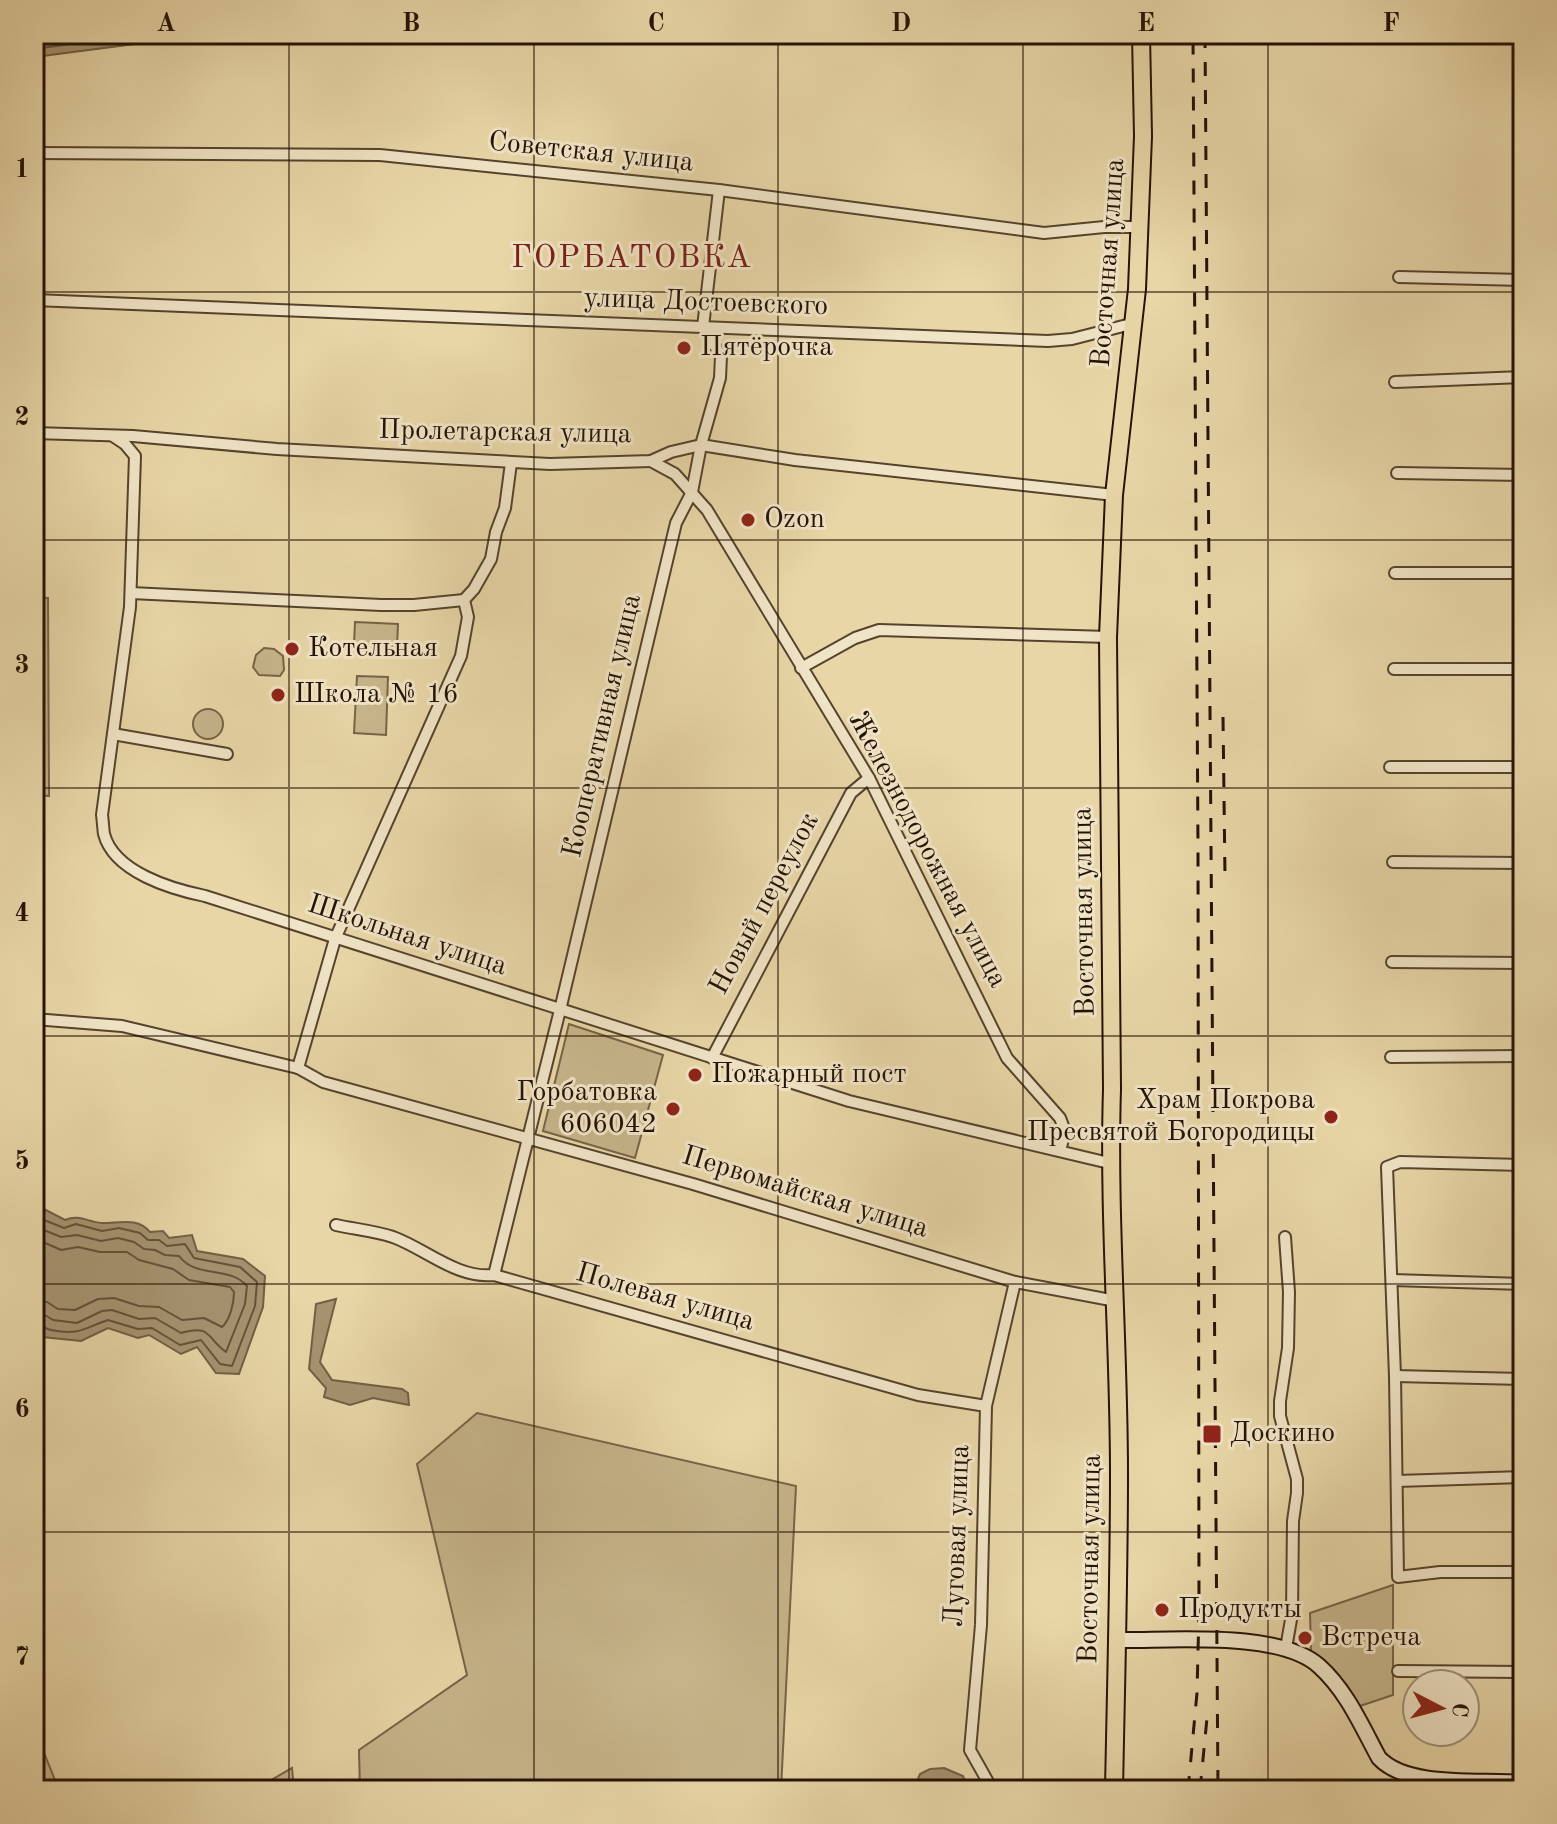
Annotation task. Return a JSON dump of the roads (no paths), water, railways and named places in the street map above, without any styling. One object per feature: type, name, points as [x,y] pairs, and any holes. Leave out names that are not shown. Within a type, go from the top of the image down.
[{"type":"main road","name":"Восточная улица","points":[[1114,1790],[1119,1475],[1116,1301],[1109,1163],[1112,1081],[1108,637],[1114,495],[1135,323],[1143,136],[1141,34]]},
{"type":"street","name":"Советская улица","points":[[34,153],[380,155],[719,190],[1044,233],[1140,227]]},
{"type":"street","points":[[703,327],[719,190]]},
{"type":"street","points":[[1399,277],[1523,280]]},
{"type":"street","name":"улица Достоевского","points":[[34,300],[1048,341],[1072,339],[1135,323]]},
{"type":"street","name":"Кооперативная улица","points":[[494,1275],[676,523],[692,492],[701,445],[720,378],[721,356],[703,327]]},
{"type":"street","points":[[1395,382],[1523,377]]},
{"type":"street","name":"Пролетарская улица","points":[[34,433],[153,438],[511,463],[651,461],[671,452],[701,445],[795,460],[1114,495]]},
{"type":"street","points":[[113,436],[135,456],[153,438]]},
{"type":"street","name":"Школьная улица","points":[[135,456],[131,593],[102,815],[104,836],[113,851],[134,869],[170,889],[205,896],[849,1101],[1109,1163]]},
{"type":"street","name":"Железнодорожная улица","points":[[651,461],[675,474],[707,510],[869,778],[1007,1058],[1060,1118],[1065,1131],[1060,1151]]},
{"type":"street","points":[[131,593],[381,605],[464,600],[491,559],[505,508],[511,463]]},
{"type":"street","points":[[1397,473],[1523,475]]},
{"type":"street","points":[[1395,573],[1523,573]]},
{"type":"street","points":[[298,1068],[335,939],[461,656],[468,617],[464,600]]},
{"type":"street","points":[[801,668],[855,638],[879,630],[1108,637]]},
{"type":"street","points":[[1394,669],[1523,669]]},
{"type":"street","points":[[113,734],[227,754]]},
{"type":"street","points":[[1390,767],[1523,767]]},
{"type":"street","name":"Новый переулок","points":[[712,1058],[851,793],[869,778]]},
{"type":"street","points":[[1393,862],[1523,863]]},
{"type":"street","points":[[1392,962],[1523,963]]},
{"type":"street","name":"Первомайская улица","points":[[34,1019],[122,1026],[298,1068],[323,1082],[693,1184],[1015,1282],[1116,1301]]},
{"type":"street","points":[[1391,1057],[1523,1056]]},
{"type":"street","points":[[1523,1165],[1400,1162],[1387,1167],[1398,1577],[1440,1572],[1523,1572]]},
{"type":"street","name":"Полевая улица","points":[[336,1225],[392,1237],[465,1272],[494,1275],[918,1395],[986,1406]]},
{"type":"street","points":[[1285,1237],[1289,1292],[1288,1348],[1280,1416],[1297,1479],[1293,1521],[1292,1614],[1286,1648]]},
{"type":"street","points":[[1392,1280],[1523,1284]]},
{"type":"street","name":"Луговая улица","points":[[988,1790],[988,1782],[970,1750],[981,1625],[986,1406],[1015,1282]]},
{"type":"street","points":[[1395,1376],[1523,1379]]},
{"type":"street","points":[[1397,1481],[1523,1477]]},
{"type":"street","points":[[1116,1640],[1223,1641],[1286,1648],[1317,1664],[1329,1676],[1349,1703],[1379,1758],[1396,1771],[1435,1780],[1523,1783]]},
{"type":"street","points":[[1398,1671],[1523,1672]]},
{"type":"water","points":[[34,34],[212,34],[34,57]]},
{"type":"water","points":[[876,34],[944,34],[906,44]]},
{"type":"water","points":[[40,1207],[65,1220],[75,1218],[102,1223],[140,1224],[150,1232],[163,1231],[169,1238],[192,1235],[197,1251],[243,1259],[265,1276],[263,1307],[239,1374],[216,1373],[197,1347],[181,1354],[149,1335],[138,1338],[108,1328],[81,1341],[42,1337],[34,1326],[34,1209]]},
{"type":"water","points":[[336,1299],[320,1362],[332,1380],[402,1389],[408,1393],[409,1405],[373,1398],[350,1405],[324,1397],[326,1388],[309,1369],[316,1304]]},
{"type":"water","points":[[944,1768],[963,1776],[969,1790],[922,1790],[917,1781],[920,1774],[930,1769]]},
{"type":"railway","points":[[1188,1790],[1197,1693],[1199,1611],[1193,34]]},
{"type":"railway","points":[[1205,34],[1218,1790]]},
{"type":"railway","points":[[1223,717],[1225,876]]},
{"type":"railway","points":[[1200,1790],[1207,1718]]},
{"type":"place","name":"Пятёрочка","points":[[684,348]]},
{"type":"place","name":"Ozon","points":[[748,520]]},
{"type":"place","name":"Котельная","points":[[292,649]]},
{"type":"place","name":"Школа № 16","points":[[278,695]]},
{"type":"place","name":"Пожарный пост","points":[[695,1075]]},
{"type":"place","name":"Горбатовка 606042","points":[[673,1109]]},
{"type":"place","name":"Храм Покрова Пресвятой Богородицы","points":[[1331,1117]]},
{"type":"place","name":"Доскино","points":[[1212,1434]]},
{"type":"place","name":"Продукты","points":[[1162,1610]]},
{"type":"place","name":"Встреча","points":[[1305,1638]]},
{"type":"district","name":"ГОРБАТОВКА","points":[[632,259]]}]
